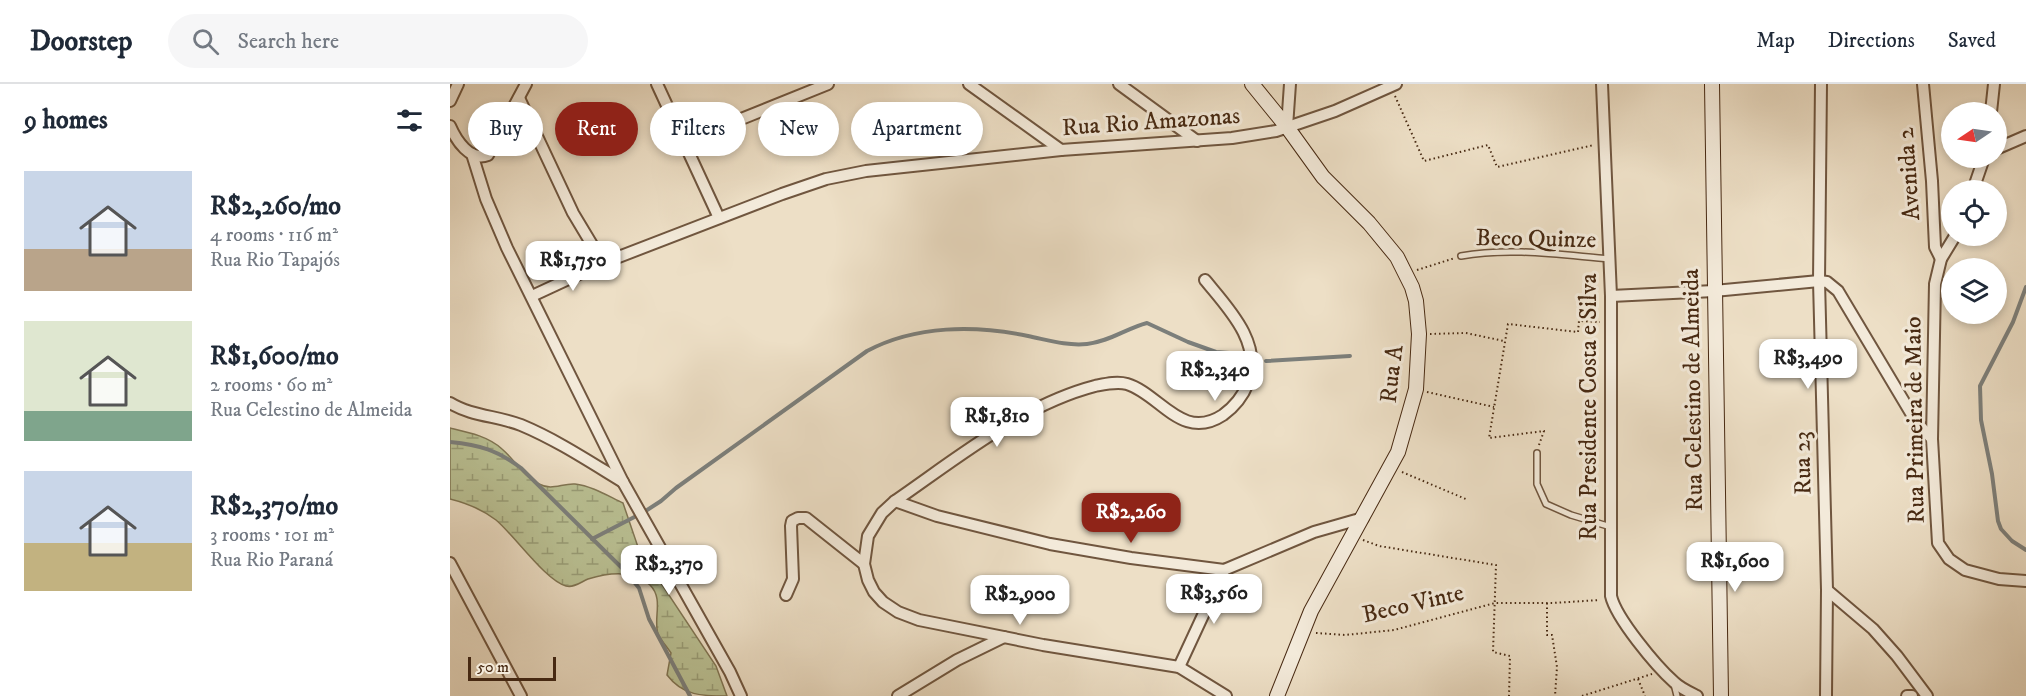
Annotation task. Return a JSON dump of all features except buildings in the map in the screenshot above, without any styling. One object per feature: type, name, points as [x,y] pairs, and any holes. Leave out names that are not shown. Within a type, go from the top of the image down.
[{"type":"street","points":[[450,101],[458,84]]},
{"type":"street","points":[[517,102],[526,84]]},
{"type":"street","points":[[657,84],[665,102]]},
{"type":"street","points":[[746,117],[828,84]]},
{"type":"street","points":[[969,84],[1061,150]]},
{"type":"street","points":[[1119,84],[1197,141]]},
{"type":"street","name":"Rua A","points":[[1252,84],[1323,177],[1387,243],[1406,273],[1416,301],[1419,334],[1416,389],[1405,432],[1391,468],[1311,611],[1277,696]]},
{"type":"street","points":[[1287,127],[1290,84]]},
{"type":"street","name":"Rua Presidente Costa e Silva","points":[[1602,84],[1612,323],[1612,598],[1620,617],[1674,682],[1697,696]]},
{"type":"street","name":"Rua Celestino de Almeida","points":[[1712,84],[1721,696]]},
{"type":"street","name":"Rua 23","points":[[1821,84],[1820,281],[1827,590],[1826,696]]},
{"type":"street","name":"Avenida 2","points":[[1923,84],[1932,181],[1935,247],[1941,259]]},
{"type":"street","points":[[1992,102],[1994,84]]},
{"type":"street","name":"Rua Rio Amazonas","points":[[532,296],[603,263],[815,183],[856,173],[1061,150],[1257,135],[1350,106],[1394,85]]},
{"type":"street","points":[[519,98],[577,221],[603,263]]},
{"type":"street","points":[[450,126],[462,146],[468,151]]},
{"type":"street","points":[[2007,144],[2026,136]]},
{"type":"street","points":[[473,156],[502,238],[623,482],[730,672],[741,696]]},
{"type":"street","points":[[690,156],[719,218]]},
{"type":"street","name":"Rua Primeira de Maio","points":[[1941,259],[1935,284],[1932,439],[1938,543],[1949,559],[1965,570],[1998,579],[2026,581]]},
{"type":"street","points":[[1205,280],[1237,320],[1248,342],[1251,355],[1247,386],[1230,410],[1210,421],[1188,422],[1176,417],[1145,393],[1128,384],[1113,383],[1096,386],[1064,396],[1001,428],[895,501],[882,513],[868,536],[864,564],[868,580],[874,592],[883,602],[898,612],[919,620],[1179,667],[1226,696]]},
{"type":"street","points":[[1611,296],[1827,282],[1838,291],[1915,420],[1932,439]]},
{"type":"street","points":[[450,403],[467,411],[524,427],[550,439],[623,482]]},
{"type":"street","points":[[895,501],[937,516],[1050,544],[1131,558],[1224,570],[1314,532],[1363,518]]},
{"type":"street","points":[[786,595],[793,579],[791,526],[792,521],[798,518],[806,518],[864,564]]},
{"type":"street","points":[[450,563],[521,696]]},
{"type":"street","points":[[1179,667],[1224,570]]},
{"type":"street","points":[[1827,590],[1873,629],[1927,696]]},
{"type":"street","points":[[898,696],[957,660],[1004,637]]},
{"type":"street","points":[[1907,696],[1912,696]]},
{"type":"lane","name":"Beco Quinze","points":[[1461,256],[1486,252],[1513,252],[1610,259]]},
{"type":"lane","points":[[1537,453],[1537,484],[1546,504],[1571,515],[1611,527]]},
{"type":"lane","points":[[1674,682],[1677,696]]},
{"type":"path","points":[[1394,85],[1424,161],[1488,145],[1497,167],[1606,142]]},
{"type":"path","points":[[1406,273],[1461,256]]},
{"type":"path","points":[[1537,453],[1544,431],[1489,438],[1508,324],[1578,332],[1579,321],[1612,323]]},
{"type":"path","points":[[1419,334],[1467,333],[1504,341]]},
{"type":"path","points":[[1416,389],[1494,407]]},
{"type":"path","points":[[1391,468],[1467,500]]},
{"type":"path","points":[[1354,535],[1379,546],[1496,566],[1495,603]]},
{"type":"path","name":"Beco Vinte","points":[[1302,632],[1345,635],[1395,630],[1495,603],[1547,603],[1612,598]]},
{"type":"path","name":"Beco Vinte","points":[[1495,603],[1493,652],[1510,656],[1509,696]]},
{"type":"path","points":[[1547,603],[1547,635],[1552,635],[1557,667],[1555,696]]},
{"type":"path","points":[[1582,696],[1664,670]]},
{"type":"path","points":[[1638,679],[1645,696]]},
{"type":"green space","points":[[450,428],[490,441],[507,453],[528,477],[539,484],[548,487],[581,485],[623,503],[639,550],[716,666],[727,696],[701,695],[686,691],[667,675],[671,653],[658,634],[657,602],[654,590],[643,580],[628,574],[611,574],[566,586],[549,576],[496,520],[474,507],[450,499]]},
{"type":"waterway","points":[[2026,287],[2013,322],[1980,386],[1981,420],[1992,474],[1998,521],[2001,529],[2012,541],[2026,550]]},
{"type":"waterway","points":[[592,539],[661,501],[867,351],[905,336],[967,329],[1008,332],[1064,343],[1087,344],[1103,341],[1147,323],[1216,352],[1242,354]]},
{"type":"waterway","points":[[1266,361],[1350,356]]},
{"type":"waterway","points":[[450,442],[488,449],[521,468],[626,572],[639,588],[649,619],[690,696]]}]
